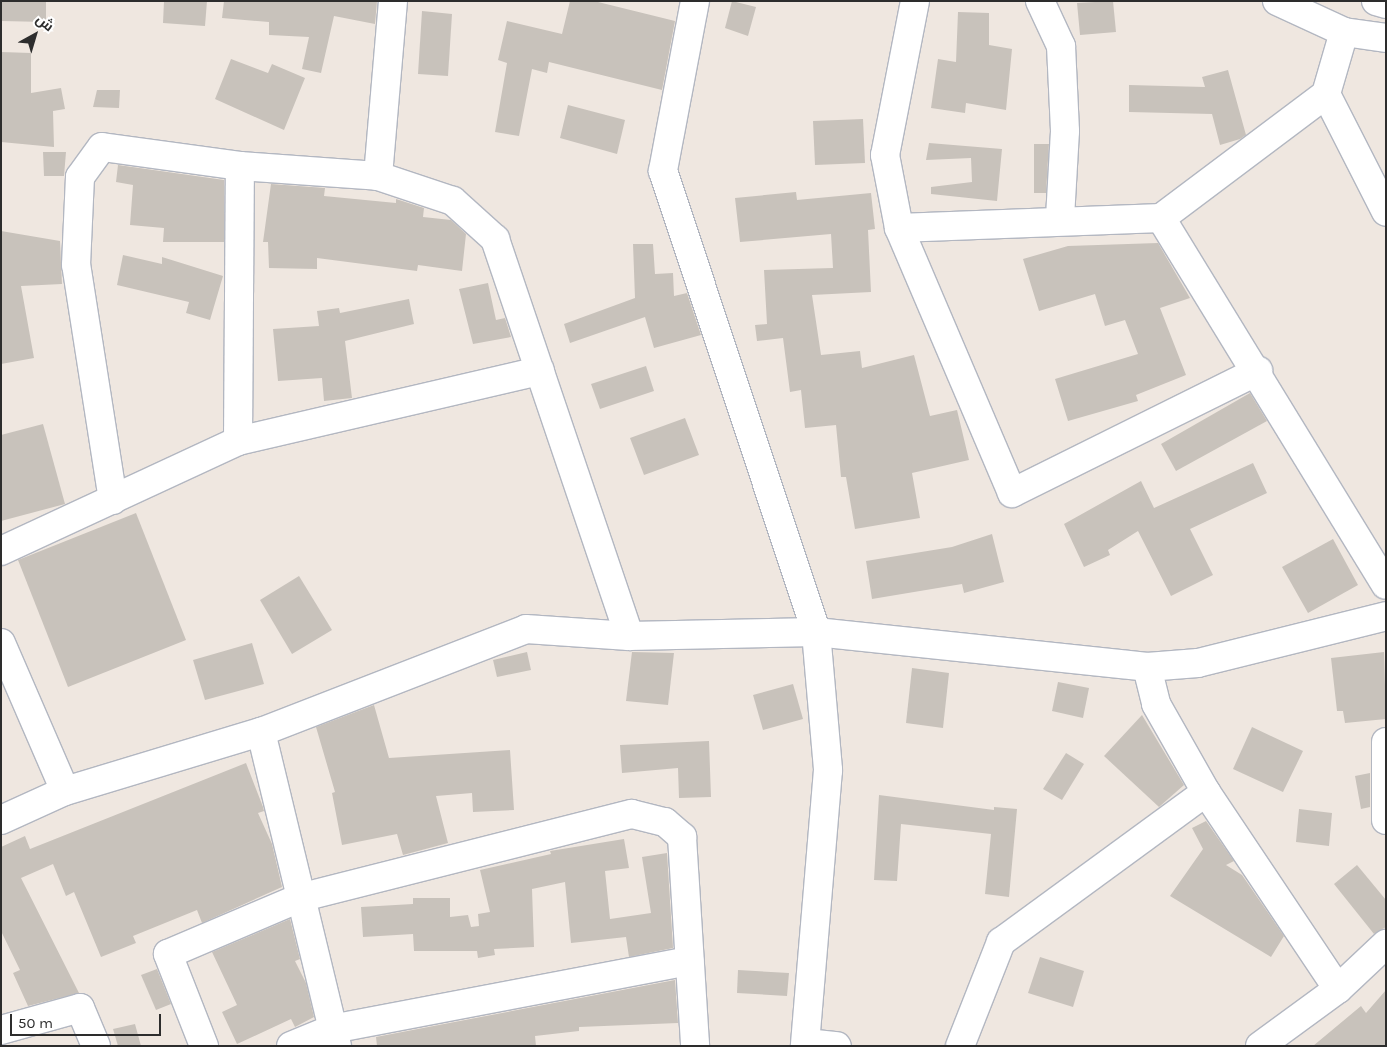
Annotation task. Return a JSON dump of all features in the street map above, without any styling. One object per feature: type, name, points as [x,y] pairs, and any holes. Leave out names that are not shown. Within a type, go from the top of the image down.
[{"type":"street","points":[[378,176],[393,1]]},
{"type":"street","points":[[695,1],[663,171],[816,632],[828,770],[805,1044],[837,1046]]},
{"type":"street","points":[[915,1],[885,155],[899,228],[1012,493],[1258,371]]},
{"type":"street","points":[[1040,1],[1061,46],[1065,131],[1060,219]]},
{"type":"street","points":[[1277,1],[1344,32],[1386,38]]},
{"type":"street","points":[[1376,1],[1386,4]]},
{"type":"street","points":[[899,228],[1060,219],[1161,218],[1326,94],[1344,32]]},
{"type":"street","points":[[1326,94],[1386,212]]},
{"type":"street","points":[[113,500],[76,265],[80,177],[102,147],[240,166],[378,176],[453,201],[495,239],[628,636]]},
{"type":"street","points":[[238,441],[240,166]]},
{"type":"street","points":[[1161,218],[1258,371],[1386,585]]},
{"type":"street","points":[[1,551],[238,441],[540,371]]},
{"type":"street","points":[[1,820],[65,791],[261,732],[526,629],[628,636],[816,632],[1147,667],[1198,663],[1386,616]]},
{"type":"street","points":[[1,643],[65,791]]},
{"type":"street","points":[[1147,667],[1156,704],[1206,792],[1338,989]]},
{"type":"street","points":[[261,732],[299,898],[335,1038]]},
{"type":"street","points":[[1386,742],[1386,820]]},
{"type":"street","points":[[960,1046],[1001,942],[1206,792]]},
{"type":"street","points":[[204,1046],[168,954],[299,898],[632,814],[665,822],[682,837],[695,1046]]},
{"type":"street","points":[[1260,1046],[1338,989],[1386,944]]},
{"type":"street","points":[[291,1046],[690,961]]},
{"type":"street","points":[[1,1030],[80,1008],[96,1046]]},
{"type":"building","points":[[1,1],[46,1],[46,22],[1,21]]},
{"type":"building","points":[[164,1],[207,1],[205,26],[163,23]]},
{"type":"building","points":[[224,1],[377,1],[375,24],[334,16],[321,73],[302,69],[309,37],[269,35],[269,22],[222,18]]},
{"type":"building","points":[[570,1],[594,1],[675,21],[662,90],[549,62],[547,73],[532,69],[519,136],[495,132],[507,63],[498,60],[507,21],[562,34]]},
{"type":"building","points":[[732,1],[756,7],[748,36],[725,28]]},
{"type":"building","points":[[1113,1],[1116,32],[1080,35],[1077,3]]},
{"type":"building","points":[[422,11],[452,14],[448,76],[418,74]]},
{"type":"building","points":[[958,12],[989,13],[989,45],[1012,49],[1006,110],[966,103],[965,113],[931,108],[938,59],[956,62]]},
{"type":"building","points":[[1,52],[31,53],[31,93],[61,88],[65,109],[53,111],[54,147],[1,142]]},
{"type":"building","points":[[231,59],[268,73],[272,64],[305,78],[284,130],[215,99]]},
{"type":"building","points":[[1228,70],[1246,135],[1240,139],[1220,145],[1212,114],[1129,112],[1129,85],[1205,87],[1202,77]]},
{"type":"building","points":[[97,90],[120,90],[119,108],[93,107]]},
{"type":"building","points":[[568,105],[625,120],[617,154],[560,138]]},
{"type":"building","points":[[863,119],[865,163],[815,165],[813,121]]},
{"type":"building","points":[[929,143],[1002,149],[997,201],[931,194],[931,187],[972,182],[971,158],[926,160]]},
{"type":"building","points":[[1034,144],[1049,144],[1046,193],[1034,193]]},
{"type":"building","points":[[43,152],[66,152],[64,176],[44,176]]},
{"type":"building","points":[[118,165],[224,180],[224,242],[163,242],[164,228],[130,225],[133,185],[116,182]]},
{"type":"building","points":[[271,184],[325,188],[324,196],[396,203],[396,199],[424,208],[423,217],[451,220],[466,234],[462,271],[418,265],[417,271],[317,258],[317,269],[269,268],[268,242],[263,242]]},
{"type":"building","points":[[796,192],[797,200],[871,193],[875,229],[868,230],[871,292],[812,295],[821,355],[860,351],[862,368],[914,355],[930,416],[957,410],[969,460],[912,473],[920,518],[855,529],[846,477],[841,477],[836,425],[805,428],[801,390],[790,392],[783,338],[757,341],[755,325],[767,324],[764,270],[833,268],[831,234],[740,242],[735,198]]},
{"type":"building","points":[[1,231],[60,241],[62,284],[21,286],[34,358],[1,364]]},
{"type":"building","points":[[1158,243],[1190,298],[1160,308],[1186,375],[1136,395],[1138,401],[1068,421],[1055,379],[1138,354],[1125,320],[1105,326],[1095,294],[1039,311],[1023,259],[1068,246]]},
{"type":"building","points":[[633,244],[653,244],[655,274],[673,273],[674,296],[687,293],[701,335],[654,348],[645,317],[570,343],[564,324],[635,298]]},
{"type":"building","points":[[123,255],[162,264],[162,257],[223,276],[210,320],[186,313],[189,302],[117,285]]},
{"type":"building","points":[[488,283],[496,320],[505,318],[511,337],[473,344],[459,289]]},
{"type":"building","points":[[409,299],[414,324],[345,341],[352,398],[324,401],[322,378],[278,381],[273,329],[319,326],[317,311],[339,308],[340,313]]},
{"type":"building","points":[[646,366],[654,391],[600,409],[591,384]]},
{"type":"building","points":[[1250,393],[1267,421],[1176,471],[1161,444]]},
{"type":"building","points":[[685,418],[699,455],[644,475],[630,438]]},
{"type":"building","points":[[43,424],[65,504],[1,521],[1,435]]},
{"type":"building","points":[[1253,463],[1267,493],[1190,529],[1213,575],[1171,596],[1138,531],[1108,550],[1110,555],[1084,567],[1064,524],[1141,481],[1154,508]]},
{"type":"building","points":[[136,513],[186,640],[68,687],[18,560]]},
{"type":"building","points":[[992,534],[1004,582],[964,593],[962,584],[872,599],[866,561],[952,547]]},
{"type":"building","points":[[1333,539],[1358,585],[1308,613],[1282,567]]},
{"type":"building","points":[[299,576],[332,630],[292,654],[260,600]]},
{"type":"building","points":[[252,643],[264,684],[205,700],[193,660]]},
{"type":"building","points":[[527,652],[531,670],[497,677],[493,660]]},
{"type":"building","points":[[632,652],[674,653],[668,705],[626,701]]},
{"type":"building","points":[[1384,652],[1386,719],[1345,723],[1343,711],[1337,711],[1331,658]]},
{"type":"building","points":[[912,668],[949,673],[943,728],[906,723]]},
{"type":"building","points":[[1058,682],[1089,688],[1083,718],[1052,711]]},
{"type":"building","points":[[793,684],[803,719],[763,730],[753,695]]},
{"type":"building","points":[[374,705],[389,758],[510,750],[514,810],[473,812],[472,793],[436,796],[448,843],[403,855],[397,834],[342,845],[332,793],[335,792],[316,727]]},
{"type":"building","points":[[1142,715],[1184,785],[1159,807],[1104,756]]},
{"type":"building","points":[[1252,727],[1303,751],[1283,792],[1233,769]]},
{"type":"building","points":[[709,741],[711,797],[679,798],[678,768],[622,773],[620,745]]},
{"type":"building","points":[[1066,753],[1084,764],[1062,800],[1043,789]]},
{"type":"building","points":[[246,763],[263,807],[264,811],[258,813],[272,844],[282,887],[202,923],[197,910],[133,936],[136,943],[101,957],[74,892],[66,896],[53,864],[21,878],[79,993],[28,1006],[13,973],[20,970],[1,931],[1,847],[25,836],[30,849]]},
{"type":"building","points":[[1370,773],[1370,807],[1361,809],[1355,776]]},
{"type":"building","points":[[879,795],[994,810],[994,807],[1017,809],[1009,897],[985,894],[991,834],[901,824],[897,881],[874,880]]},
{"type":"building","points":[[1299,809],[1332,813],[1329,846],[1296,842]]},
{"type":"building","points":[[1206,821],[1234,861],[1226,865],[1242,875],[1284,936],[1271,957],[1170,896],[1203,849],[1192,828]]},
{"type":"building","points":[[624,839],[629,868],[605,871],[610,919],[651,913],[642,857],[667,853],[673,948],[629,957],[626,937],[571,943],[565,882],[532,889],[534,947],[494,949],[495,955],[478,958],[477,951],[414,951],[413,934],[363,937],[361,907],[413,904],[413,898],[450,898],[450,917],[468,915],[471,927],[479,926],[478,914],[490,912],[480,870],[551,854],[550,851]]},
{"type":"building","points":[[1357,865],[1386,900],[1386,927],[1374,934],[1334,884]]},
{"type":"building","points":[[290,919],[300,959],[295,961],[306,983],[314,1017],[295,1027],[291,1019],[237,1044],[222,1012],[237,1005],[212,952]]},
{"type":"building","points":[[1040,957],[1084,971],[1073,1007],[1028,993]]},
{"type":"building","points":[[157,969],[171,1004],[156,1010],[141,975]]},
{"type":"building","points":[[738,970],[789,973],[787,996],[737,993]]},
{"type":"building","points":[[675,980],[678,1023],[579,1027],[579,1031],[535,1036],[536,1046],[377,1046],[376,1037]]},
{"type":"building","points":[[1386,990],[1386,1046],[1313,1046],[1361,1006],[1366,1013]]},
{"type":"building","points":[[135,1024],[141,1046],[118,1046],[113,1029]]}]
